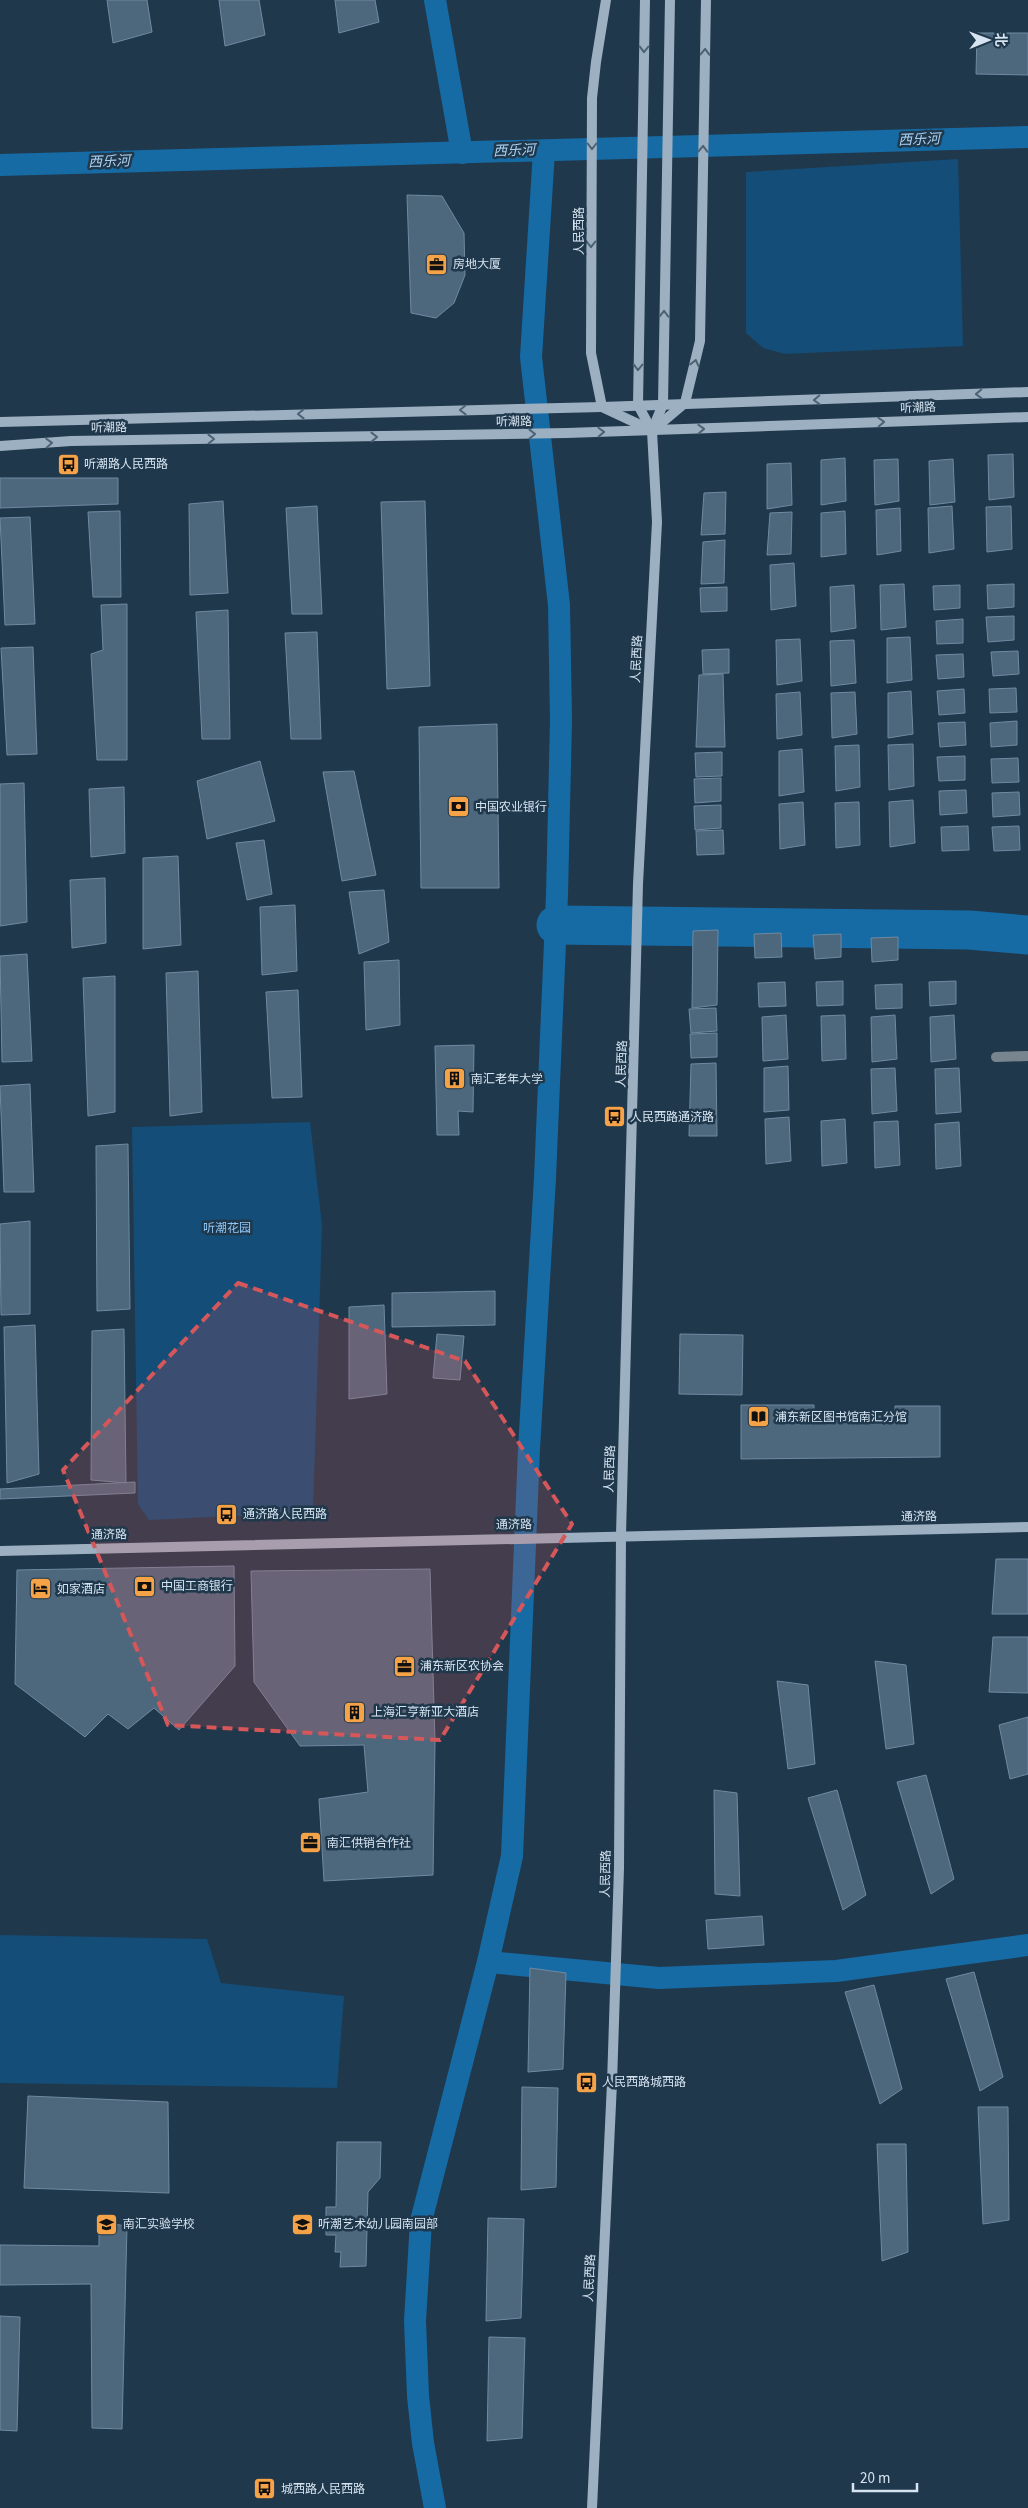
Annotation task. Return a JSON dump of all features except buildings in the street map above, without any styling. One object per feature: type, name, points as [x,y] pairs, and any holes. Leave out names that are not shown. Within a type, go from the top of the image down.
[{"type":"street","name":"人民西路","points":[[602,407],[591,353],[592,98],[606,0]]},
{"type":"street","name":"人民西路","points":[[645,0],[638,405],[652,431]]},
{"type":"street","name":"人民西路","points":[[592,2508],[612,2059],[617,1899],[621,1535],[638,886],[656,522],[652,431],[663,404],[670,0]]},
{"type":"street","points":[[602,407],[652,431],[685,404],[700,341],[706,0]]},
{"type":"street","name":"听潮路","points":[[0,422],[602,407],[1028,392]]},
{"type":"street","name":"听潮路","points":[[0,446],[71,441],[552,434],[1028,417]]},
{"type":"street","points":[[996,1057],[1028,1056]]},
{"type":"street","name":"通济路","points":[[0,1551],[558,1536],[1028,1527]]},
{"type":"highlighted area","points":[[238,1283],[465,1361],[572,1524],[440,1740],[168,1725],[63,1470]]},
{"type":"green space","points":[[958,159],[963,346],[785,354],[763,348],[746,333],[746,172]]},
{"type":"green space","name":"听潮花园","points":[[310,1122],[322,1225],[313,1512],[149,1520],[138,1504],[132,1127]]},
{"type":"green space","points":[[0,1935],[207,1939],[221,1983],[344,1996],[337,2088],[0,2083]]},
{"type":"waterway","points":[[435,0],[462,153]]},
{"type":"waterway","name":"西乐河","points":[[0,165],[1028,137]]},
{"type":"waterway","points":[[435,2508],[423,2443],[418,2396],[415,2321],[421,2221],[488,1962],[512,1856],[529,1449],[545,1178],[557,895],[561,720],[559,605],[531,357],[544,151]]},
{"type":"waterway","points":[[556,925],[969,930],[1028,935]]},
{"type":"waterway","points":[[488,1962],[659,1978],[836,1971],[1028,1945]]},
{"type":"place","name":"房地大厦","points":[[437,264]]},
{"type":"place","name":"听潮路人民西路","points":[[68,464]]},
{"type":"place","name":"中国农业银行","points":[[459,807]]},
{"type":"place","name":"南汇老年大学","points":[[455,1079]]},
{"type":"place","name":"人民西路通济路","points":[[614,1117]]},
{"type":"place","name":"浦东新区图书馆南汇分馆","points":[[759,1417]]},
{"type":"place","name":"通济路人民西路","points":[[227,1514]]},
{"type":"place","name":"中国工商银行","points":[[145,1586]]},
{"type":"place","name":"如家酒店","points":[[41,1589]]},
{"type":"place","name":"浦东新区农协会","points":[[404,1666]]},
{"type":"place","name":"上海汇亨新亚大酒店","points":[[355,1712]]},
{"type":"place","name":"南汇供销合作社","points":[[311,1843]]},
{"type":"place","name":"人民西路城西路","points":[[586,2082]]},
{"type":"place","name":"南汇实验学校","points":[[107,2224]]},
{"type":"place","name":"听潮艺术幼儿园南园部","points":[[302,2224]]},
{"type":"place","name":"城西路人民西路","points":[[265,2489]]}]
